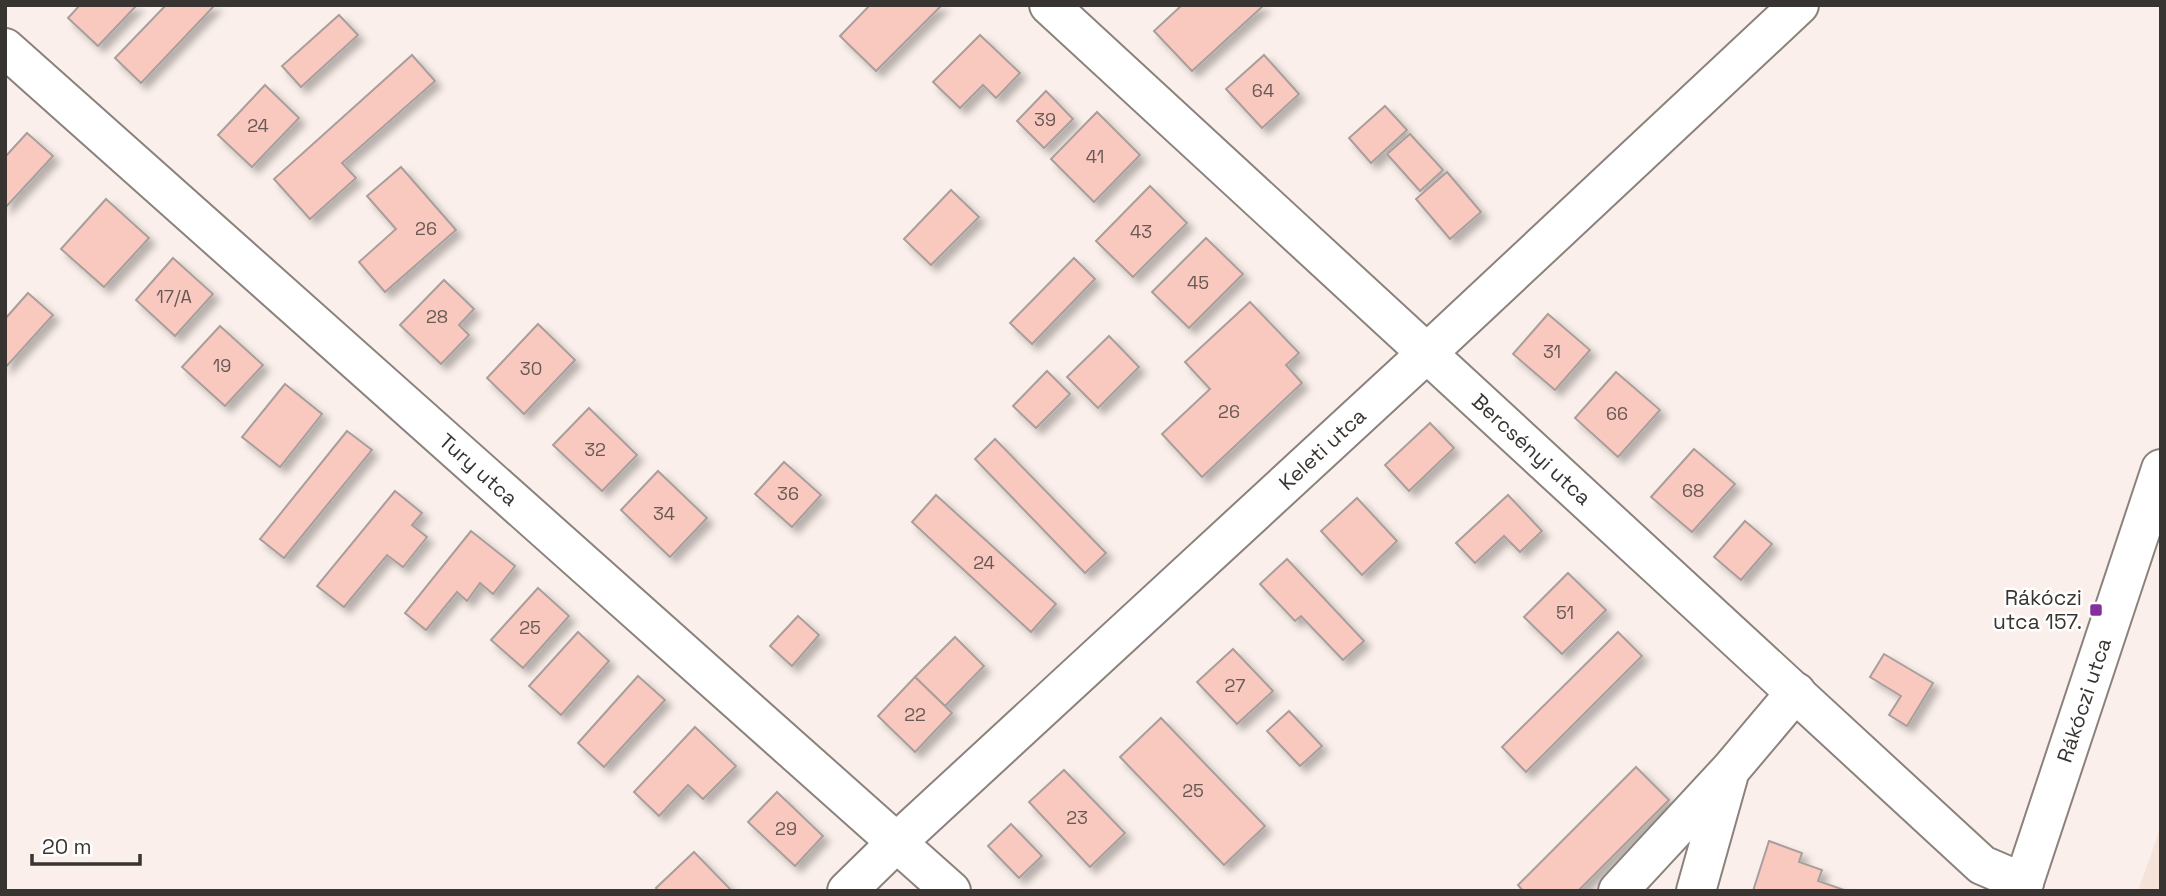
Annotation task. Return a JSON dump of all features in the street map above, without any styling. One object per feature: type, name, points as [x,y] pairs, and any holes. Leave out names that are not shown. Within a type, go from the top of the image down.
[{"type":"street","name":"Bercsényi utca","points":[[1049,5],[1982,865],[2022,887]]},
{"type":"street","name":"Keleti utca","points":[[847,891],[1798,5]]},
{"type":"street","name":"Tury utca","points":[[5,47],[951,891]]},
{"type":"street","name":"Rákóczi utca","points":[[2022,887],[2161,469]]},
{"type":"street","points":[[1618,891],[1731,769],[1796,692]]},
{"type":"street","points":[[1696,891],[1731,769]]},
{"type":"shaded area","points":[[2161,826],[2161,891],[2138,891]]},
{"type":"building","points":[[80,5],[137,5],[98,46],[68,18]]},
{"type":"building","points":[[166,5],[215,5],[141,83],[115,58]]},
{"type":"building","points":[[870,5],[942,5],[876,71],[840,36]]},
{"type":"building","points":[[1182,5],[1263,6],[1192,71],[1154,31]]},
{"type":"building","points":[[339,15],[358,35],[301,87],[282,66]]},
{"type":"building","points":[[980,35],[1020,73],[996,98],[983,85],[960,108],[933,82]]},
{"type":"building","points":[[412,55],[435,81],[342,163],[356,178],[310,219],[274,179]]},
{"type":"building","points":[[1264,55],[1299,94],[1262,128],[1226,89]]},
{"type":"building","points":[[265,85],[299,118],[252,167],[218,135]]},
{"type":"building","points":[[1046,91],[1073,119],[1044,148],[1017,121]]},
{"type":"building","points":[[1385,106],[1407,130],[1371,163],[1349,138]]},
{"type":"building","points":[[1097,112],[1140,155],[1094,202],[1051,159]]},
{"type":"building","points":[[27,133],[53,156],[5,208],[5,157]]},
{"type":"building","points":[[1410,134],[1443,170],[1420,191],[1387,154]]},
{"type":"building","points":[[401,167],[456,230],[385,292],[359,262],[396,229],[367,196]]},
{"type":"building","points":[[1447,172],[1481,212],[1450,239],[1416,199]]},
{"type":"building","points":[[1150,186],[1187,223],[1133,277],[1096,241]]},
{"type":"building","points":[[951,190],[979,217],[931,265],[904,239]]},
{"type":"building","points":[[106,199],[149,238],[104,287],[61,249]]},
{"type":"building","points":[[1206,238],[1243,274],[1189,328],[1152,292]]},
{"type":"building","points":[[173,258],[213,294],[175,336],[136,300]]},
{"type":"building","points":[[1074,258],[1095,279],[1032,344],[1010,323]]},
{"type":"building","points":[[444,280],[474,309],[459,325],[469,335],[441,364],[400,325]]},
{"type":"building","points":[[28,293],[53,315],[5,368],[5,319]]},
{"type":"building","points":[[1250,302],[1299,353],[1286,365],[1302,383],[1202,477],[1162,434],[1210,389],[1185,362]]},
{"type":"building","points":[[1548,314],[1590,350],[1555,390],[1513,354]]},
{"type":"building","points":[[538,324],[575,360],[524,414],[487,378]]},
{"type":"building","points":[[220,326],[263,365],[225,406],[182,367]]},
{"type":"building","points":[[1109,336],[1139,367],[1098,408],[1067,377]]},
{"type":"building","points":[[1047,371],[1070,394],[1036,428],[1013,406]]},
{"type":"building","points":[[1616,372],[1660,410],[1618,457],[1575,418]]},
{"type":"building","points":[[285,384],[322,414],[280,467],[242,437]]},
{"type":"building","points":[[589,408],[637,455],[602,491],[553,445]]},
{"type":"building","points":[[1430,423],[1454,448],[1409,491],[1385,465]]},
{"type":"building","points":[[347,431],[372,450],[284,558],[260,539]]},
{"type":"building","points":[[995,439],[1106,553],[1085,573],[975,459]]},
{"type":"building","points":[[1694,449],[1735,484],[1692,532],[1651,497]]},
{"type":"building","points":[[784,462],[821,495],[792,527],[755,494]]},
{"type":"building","points":[[658,471],[707,518],[670,557],[621,510]]},
{"type":"building","points":[[395,491],[422,513],[412,525],[427,537],[403,567],[387,555],[344,607],[317,586]]},
{"type":"building","points":[[936,495],[1056,604],[1031,632],[912,522]]},
{"type":"building","points":[[1508,495],[1542,531],[1520,552],[1504,536],[1475,563],[1456,543]]},
{"type":"building","points":[[1357,498],[1397,541],[1362,575],[1321,531]]},
{"type":"building","points":[[1745,521],[1772,544],[1741,580],[1714,557]]},
{"type":"building","points":[[471,531],[515,566],[493,594],[480,583],[467,601],[457,592],[426,630],[405,613]]},
{"type":"building","points":[[1287,559],[1364,641],[1343,660],[1301,616],[1295,621],[1260,584]]},
{"type":"building","points":[[1568,573],[1606,610],[1562,654],[1524,617]]},
{"type":"building","points":[[538,588],[569,616],[523,668],[491,640]]},
{"type":"building","points":[[798,616],[819,635],[792,666],[770,646]]},
{"type":"building","points":[[578,632],[609,661],[561,715],[529,686]]},
{"type":"building","points":[[1618,632],[1642,656],[1526,772],[1502,747]]},
{"type":"building","points":[[955,637],[984,666],[945,706],[915,677]]},
{"type":"building","points":[[1233,649],[1273,691],[1237,724],[1197,682]]},
{"type":"building","points":[[1884,654],[1933,683],[1907,726],[1889,715],[1901,696],[1870,677]]},
{"type":"building","points":[[638,676],[665,700],[604,767],[578,743]]},
{"type":"building","points":[[915,677],[952,713],[915,752],[878,716]]},
{"type":"building","points":[[1289,711],[1322,746],[1300,766],[1267,731]]},
{"type":"building","points":[[1161,718],[1265,826],[1224,865],[1120,757]]},
{"type":"building","points":[[695,727],[736,766],[703,799],[688,785],[659,816],[634,792]]},
{"type":"building","points":[[1636,767],[1669,800],[1578,891],[1523,891],[1518,885]]},
{"type":"building","points":[[1064,770],[1125,833],[1090,867],[1029,802]]},
{"type":"building","points":[[777,792],[823,836],[795,866],[748,822]]},
{"type":"building","points":[[1011,824],[1042,856],[1019,878],[988,846]]},
{"type":"building","points":[[1769,841],[1802,853],[1799,862],[1822,870],[1818,881],[1847,891],[1753,891]]},
{"type":"building","points":[[694,852],[732,891],[658,891],[656,888]]},
{"type":"place","name":"Rákóczi utca 157.","points":[[2096,610]]}]
